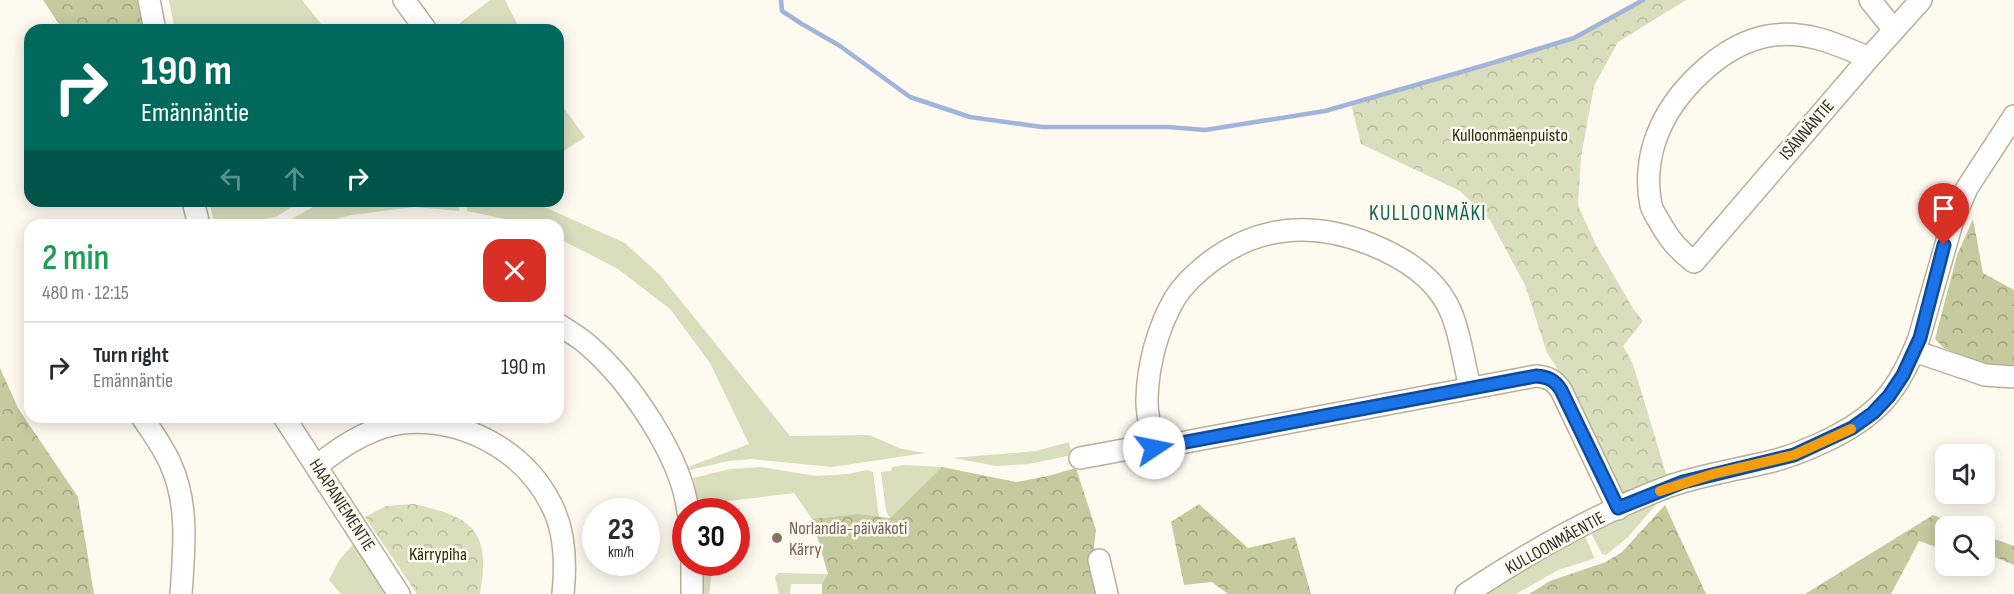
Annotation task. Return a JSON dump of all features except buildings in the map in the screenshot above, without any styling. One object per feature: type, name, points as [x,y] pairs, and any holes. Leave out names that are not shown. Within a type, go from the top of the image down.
[{"type":"street","points":[[149,0],[154,24]]},
{"type":"street","points":[[404,0],[422,24]]},
{"type":"street","points":[[1870,0],[1894,30]]},
{"type":"street","name":"ISÄNNÄNTIE","points":[[1869,58],[1812,36],[1764,37],[1716,59],[1687,87],[1656,135],[1649,166],[1651,207],[1679,251],[1694,262],[1921,0]]},
{"type":"street","name":"KULLOONMÄENTIE","points":[[1466,594],[1564,534],[1618,508],[1683,482],[1794,455],[1852,428],[1873,413],[1889,396],[1903,375],[1914,351],[1952,223],[1967,188],[2014,116]]},
{"type":"street","points":[[1154,448],[1146,400],[1152,358],[1161,327],[1176,297],[1198,271],[1225,251],[1263,234],[1295,229],[1327,232],[1354,238],[1408,262],[1432,284],[1448,305],[1470,388]]},
{"type":"street","points":[[564,328],[588,344],[620,377],[658,434],[680,479],[685,498]]},
{"type":"street","points":[[1914,351],[1985,375],[2014,377]]},
{"type":"street","points":[[1080,458],[1145,446],[1154,448],[1536,376],[1552,380],[1561,390],[1618,508]]},
{"type":"street","points":[[146,423],[166,454],[178,485],[184,514],[181,594]]},
{"type":"street","name":"HAAPANIEMENTIE","points":[[288,423],[399,594]]},
{"type":"street","points":[[317,466],[327,457],[369,432],[401,423],[430,423],[479,434],[498,445],[522,466],[538,482],[552,504],[563,548],[563,594]]},
{"type":"street","points":[[1100,560],[1107,594]]},
{"type":"street","points":[[692,576],[692,594]]},
{"type":"green space","points":[[43,0],[142,0],[148,24],[59,24]]},
{"type":"green space","points":[[169,0],[302,0],[321,24],[174,24]]},
{"type":"green space","points":[[490,0],[505,0],[517,24],[459,24]]},
{"type":"green space","name":"Kulloonmäenpuisto","points":[[1643,0],[1686,0],[1618,42],[1594,86],[1581,157],[1578,205],[1595,243],[1634,310],[1643,321],[1623,346],[1633,364],[1668,480],[1621,499],[1564,379],[1547,353],[1525,285],[1490,220],[1460,191],[1361,144],[1351,104],[1574,38]]},
{"type":"green space","points":[[564,108],[585,137],[564,151]]},
{"type":"green space","points":[[210,207],[292,207],[276,217],[266,219],[214,219]]},
{"type":"green space","points":[[313,207],[414,207],[335,219],[291,219]]},
{"type":"green space","points":[[414,207],[459,207],[459,211]]},
{"type":"green space","points":[[467,207],[544,207],[625,243],[660,275],[790,436],[869,435],[902,449],[925,453],[832,467],[751,459],[728,461],[690,470],[688,467],[749,444],[710,363],[671,310],[618,269],[564,241],[564,219],[505,219],[467,211]]},
{"type":"green space","points":[[1973,219],[1983,273],[2014,290],[2014,367],[1986,366],[1944,348],[1935,339],[1957,255]]},
{"type":"green space","points":[[0,368],[24,417],[24,423],[28,423],[78,497],[94,594],[0,594]]},
{"type":"green space","points":[[1069,442],[1072,455],[1029,464],[997,466],[953,458],[1036,451]]},
{"type":"green space","points":[[904,465],[942,467],[890,518],[886,511],[881,472],[891,471],[892,467]]},
{"type":"green space","points":[[761,467],[816,476],[867,470],[873,472],[879,517],[858,514],[812,519],[794,493],[750,498],[697,498],[693,478],[730,469]]},
{"type":"green space","points":[[942,467],[1016,482],[1076,468],[1096,530],[1092,564],[1100,594],[822,594],[822,584],[828,574],[812,519],[858,514],[890,518]]},
{"type":"green space","points":[[1660,500],[1628,537],[1606,555],[1602,554],[1592,535],[1594,530]]},
{"type":"green space","name":"Kärrypiha","points":[[414,504],[451,515],[473,530],[480,541],[483,555],[480,594],[417,594],[365,517],[386,506]]},
{"type":"green space","points":[[1199,504],[1248,548],[1295,537],[1311,594],[1228,594],[1212,582],[1184,585],[1171,522]]},
{"type":"green space","points":[[1665,505],[1706,594],[1529,594],[1550,581],[1606,562],[1622,552]]},
{"type":"green space","points":[[1933,515],[1936,516],[1935,547],[1919,541],[1891,594],[1805,594]]},
{"type":"green space","points":[[1580,536],[1585,536],[1593,559],[1558,570],[1516,594],[1482,594]]},
{"type":"green space","points":[[1995,539],[2014,546],[2014,565],[1995,557]]},
{"type":"green space","points":[[357,540],[392,594],[341,594],[329,580],[340,559]]},
{"type":"green space","points":[[778,573],[829,574],[822,584],[791,584],[790,594],[779,594],[775,577]]},
{"type":"green space","points":[[701,576],[711,576],[709,594],[700,594]]},
{"type":"waterway","points":[[781,0],[782,11],[840,46],[910,97],[970,117],[1042,127],[1168,127],[1205,130],[1325,111],[1482,66],[1574,38],[1643,0]]},
{"type":"slow traffic","points":[[1660,491],[1683,482],[1794,455],[1851,429]]},
{"type":"place","name":"Norlandia-päiväkoti Kärry","points":[[777,538]]},
{"type":"district","name":"KULLOONMÄKI","points":[[1428,213]]},
{"type":"route","points":[[1154,448],[1536,376],[1545,377],[1557,384],[1561,390],[1618,508],[1683,482],[1794,455],[1852,428],[1873,413],[1889,396],[1903,375],[1920,338],[1944,245]]}]
